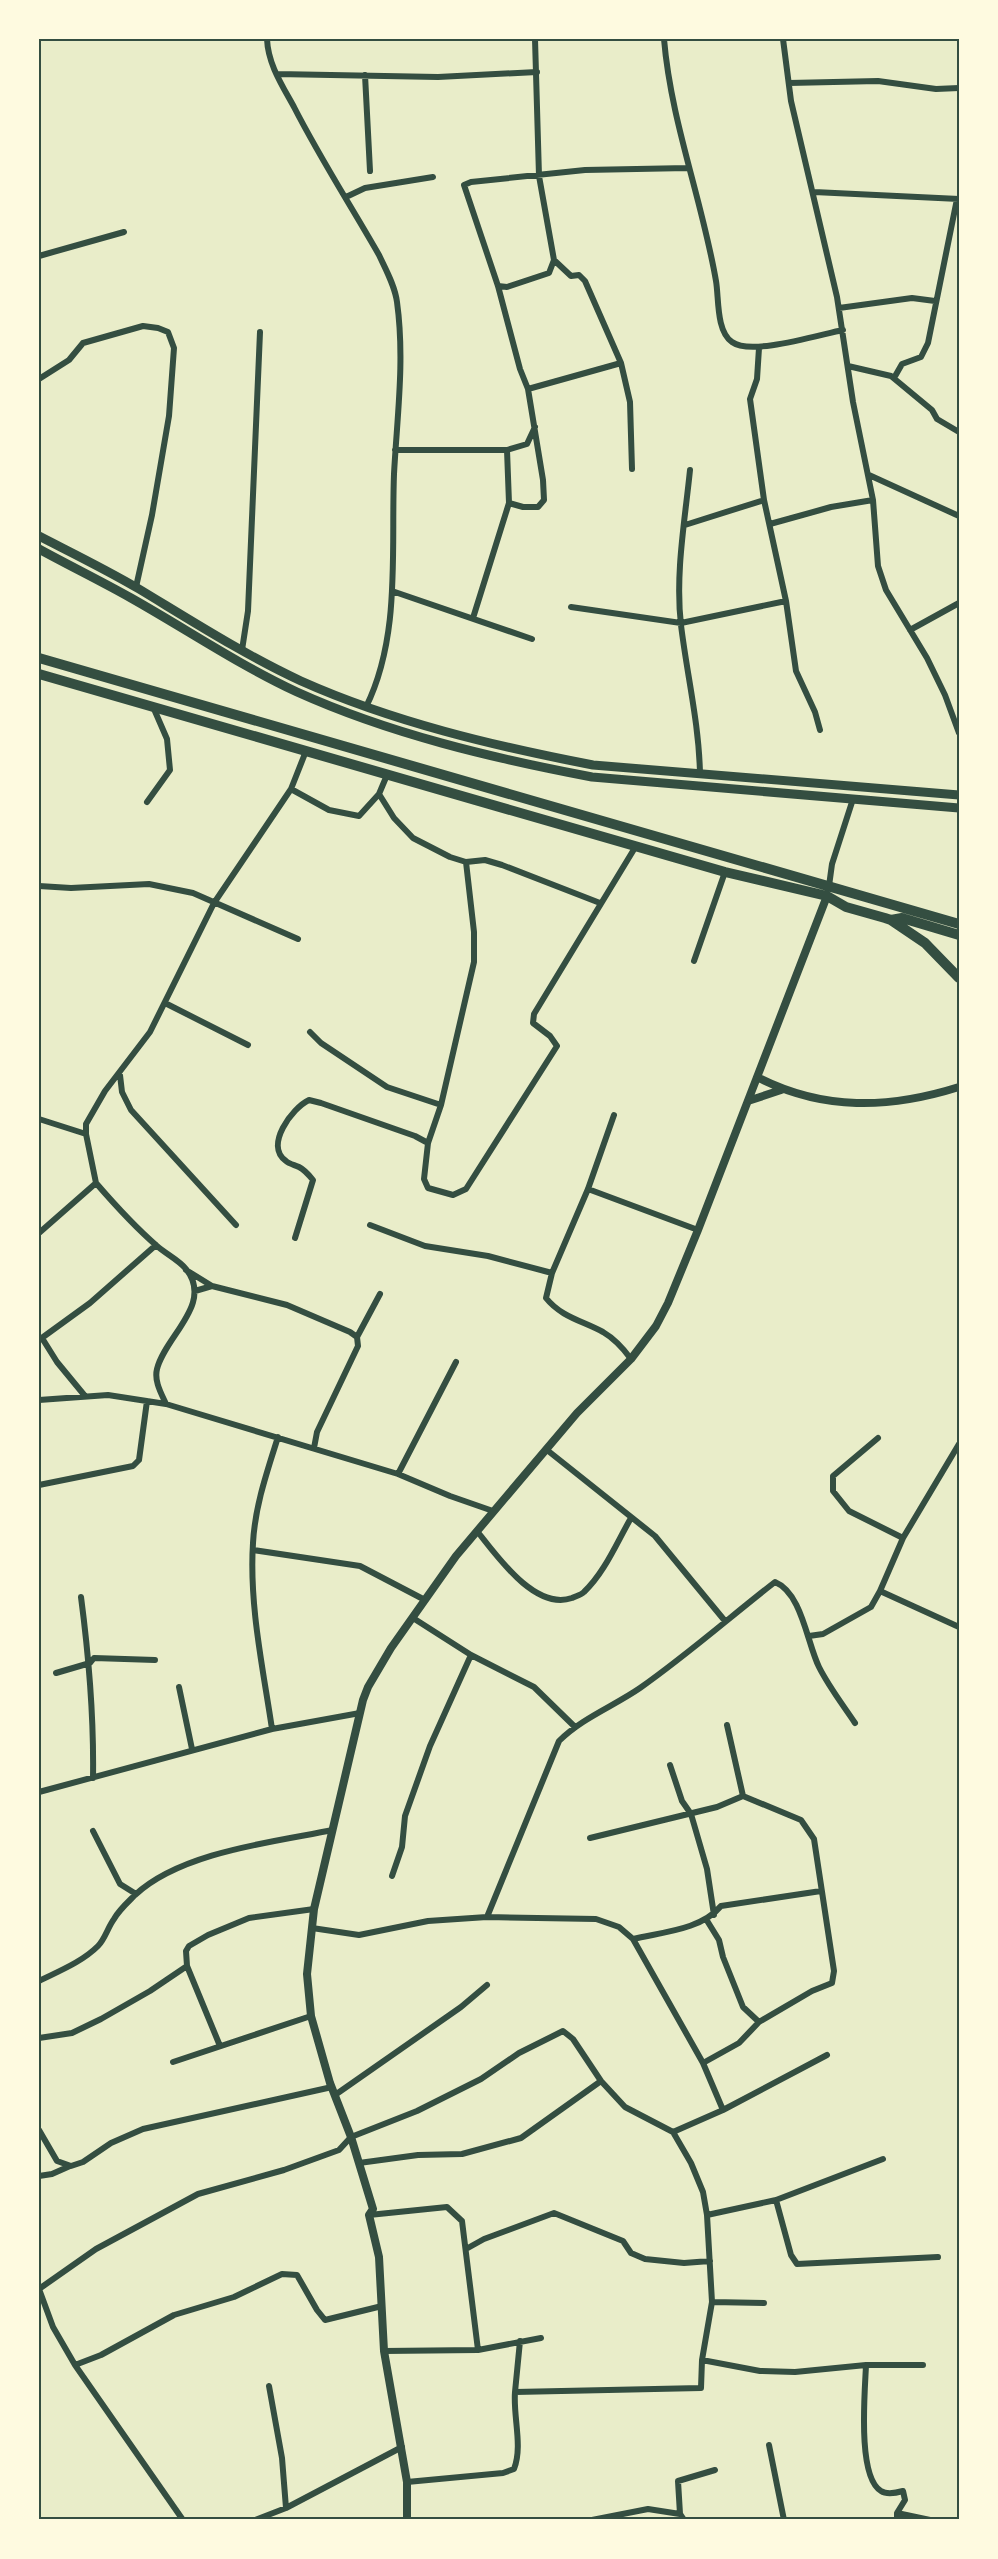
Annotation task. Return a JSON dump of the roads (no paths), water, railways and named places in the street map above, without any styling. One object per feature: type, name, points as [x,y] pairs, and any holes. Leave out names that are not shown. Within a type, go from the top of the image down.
[{"type":"highway","points":[[39,658],[828,891],[959,924]]},
{"type":"highway","points":[[39,674],[725,873],[828,891],[846,907],[891,920],[926,943],[959,978]]},
{"type":"highway","points":[[891,920],[902,918],[959,935]]},
{"type":"main road","points":[[39,536],[135,587],[242,650],[301,680],[366,707],[433,727],[537,754],[593,765],[959,795]]},
{"type":"main road","points":[[39,549],[131,598],[237,662],[297,692],[363,719],[431,740],[536,766],[592,777],[959,808]]},
{"type":"main road","points":[[69,565],[75,555]]},
{"type":"main road","points":[[820,783],[820,796]]},
{"type":"street","points":[[267,39],[268,56],[277,75],[316,150],[346,197],[387,272],[397,300],[401,385],[395,450],[392,591],[384,662],[366,707]]},
{"type":"street","points":[[498,286],[507,287],[549,273],[554,260],[539,176],[535,39]]},
{"type":"street","points":[[663,39],[672,102],[688,168],[709,237],[722,326],[729,340],[739,346],[759,348],[843,330]]},
{"type":"street","points":[[783,39],[789,83],[843,330],[853,402],[873,500],[878,566],[886,590],[945,694],[959,733]]},
{"type":"street","points":[[277,75],[438,77],[537,72]]},
{"type":"street","points":[[365,75],[370,171]]},
{"type":"street","points":[[789,83],[878,81],[936,89],[959,88]]},
{"type":"street","points":[[509,503],[523,507],[538,507],[544,500],[535,427],[528,389],[465,185],[471,182],[585,170],[688,168]]},
{"type":"street","points":[[346,197],[365,188],[433,177]]},
{"type":"street","points":[[813,192],[958,199],[935,301],[934,320],[921,357],[902,364],[894,378]]},
{"type":"street","points":[[39,256],[124,232]]},
{"type":"street","points":[[554,260],[571,276],[579,275],[585,281],[621,363],[630,402],[632,469]]},
{"type":"street","points":[[839,308],[912,298],[935,301]]},
{"type":"street","points":[[39,380],[69,360],[83,343],[143,326],[168,332],[174,348],[169,416],[152,515],[135,587]]},
{"type":"street","points":[[242,650],[248,611],[260,332]]},
{"type":"street","points":[[759,348],[757,379],[750,399],[764,500],[786,601],[796,671],[815,712],[820,730]]},
{"type":"street","points":[[528,389],[621,363]]},
{"type":"street","points":[[848,366],[880,372],[894,378],[932,410],[937,419],[959,432]]},
{"type":"street","points":[[395,450],[507,450],[527,444],[535,427]]},
{"type":"street","points":[[473,618],[509,503],[507,450]]},
{"type":"street","points":[[690,470],[681,623],[699,736],[700,774]]},
{"type":"street","points":[[869,475],[959,516]]},
{"type":"street","points":[[685,525],[764,500]]},
{"type":"street","points":[[770,524],[831,507],[873,500]]},
{"type":"street","points":[[392,591],[532,639]]},
{"type":"street","points":[[571,607],[681,623],[786,601]]},
{"type":"street","points":[[910,630],[959,603]]},
{"type":"street","points":[[147,802],[170,770],[167,739],[154,709]]},
{"type":"street","points":[[306,751],[291,789],[214,903],[150,1032],[120,1075],[105,1091],[86,1124],[86,1134],[96,1183],[156,1245],[186,1270],[212,1286],[286,1305],[357,1337]]},
{"type":"street","points":[[291,789],[329,810],[359,816],[378,794],[387,775]]},
{"type":"street","points":[[378,794],[394,818],[413,838],[466,862],[485,860],[502,865],[600,903]]},
{"type":"street","points":[[407,2520],[407,2482],[384,2351],[379,2257],[369,2216],[373,2209],[351,2137],[333,2091],[311,2016],[307,1974],[314,1910],[360,1713],[368,1687],[391,1648],[493,1510],[577,1413],[631,1359],[656,1326],[698,1230],[828,891],[832,864],[853,799]]},
{"type":"street","points":[[466,862],[474,932],[474,962],[441,1104],[428,1143],[424,1179],[428,1188],[453,1195],[466,1189],[557,1046],[550,1036],[533,1023],[534,1014],[636,846]]},
{"type":"street","points":[[694,961],[725,873]]},
{"type":"street","points":[[39,886],[71,888],[149,884],[193,893],[298,939]]},
{"type":"street","points":[[165,1003],[248,1045]]},
{"type":"street","points":[[310,1032],[321,1043],[387,1087],[441,1104]]},
{"type":"street","points":[[120,1075],[122,1092],[131,1110],[236,1225]]},
{"type":"street","points":[[757,1077],[783,1090],[807,1098],[860,1105],[899,1102],[959,1087]]},
{"type":"street","points":[[748,1101],[770,1092],[783,1090]]},
{"type":"street","points":[[296,1238],[313,1180],[302,1168],[285,1161],[278,1152],[277,1142],[299,1105],[309,1100],[321,1103],[415,1136],[428,1143]]},
{"type":"street","points":[[614,1115],[588,1189],[552,1273],[546,1299],[556,1310],[604,1333],[620,1345],[631,1359]]},
{"type":"street","points":[[39,1119],[86,1134]]},
{"type":"street","points":[[39,1233],[96,1183]]},
{"type":"street","points":[[588,1189],[698,1230]]},
{"type":"street","points":[[370,1224],[424,1246],[488,1256],[552,1273]]},
{"type":"street","points":[[85,1396],[40,1339],[90,1303],[156,1245]]},
{"type":"street","points":[[166,1404],[157,1384],[156,1370],[164,1353],[189,1315],[195,1291],[186,1270]]},
{"type":"street","points":[[195,1291],[212,1286]]},
{"type":"street","points":[[314,1448],[317,1432],[358,1346],[357,1337],[380,1294]]},
{"type":"street","points":[[398,1474],[456,1362]]},
{"type":"street","points":[[39,1400],[108,1395],[166,1404],[398,1474],[450,1496],[493,1510]]},
{"type":"street","points":[[39,1485],[133,1466],[139,1460],[147,1401]]},
{"type":"street","points":[[272,1729],[252,1590],[253,1550],[260,1494],[278,1437]]},
{"type":"street","points":[[878,1438],[833,1476],[832,1491],[849,1511],[903,1538]]},
{"type":"street","points":[[809,1636],[823,1634],[871,1607],[903,1538],[959,1444]]},
{"type":"street","points":[[547,1450],[655,1536],[725,1621]]},
{"type":"street","points":[[477,1531],[513,1574],[547,1600],[565,1600],[583,1594],[600,1571],[631,1518]]},
{"type":"street","points":[[253,1550],[360,1566],[425,1600]]},
{"type":"street","points":[[487,1917],[559,1741],[574,1726],[631,1694],[680,1660],[775,1582],[785,1586],[790,1592],[819,1666],[855,1723]]},
{"type":"street","points":[[880,1591],[959,1626]]},
{"type":"street","points":[[81,1597],[90,1663],[94,1718],[93,1778]]},
{"type":"street","points":[[413,1618],[471,1656],[534,1687],[574,1726]]},
{"type":"street","points":[[392,1876],[402,1847],[405,1816],[430,1746],[471,1656]]},
{"type":"street","points":[[56,1673],[90,1663],[94,1658],[155,1660]]},
{"type":"street","points":[[179,1687],[192,1749]]},
{"type":"street","points":[[39,1792],[272,1729],[360,1713]]},
{"type":"street","points":[[728,1725],[742,1796]]},
{"type":"street","points":[[670,1765],[682,1801],[691,1814],[707,1869],[714,1915]]},
{"type":"street","points":[[590,1838],[717,1807],[742,1796],[801,1820],[814,1839],[834,1971],[832,1983],[812,1991],[759,2022],[739,2043],[703,2062]]},
{"type":"street","points":[[39,1981],[75,1963],[99,1945],[115,1917],[136,1894],[162,1876],[208,1857],[333,1830]]},
{"type":"street","points":[[93,1831],[120,1884],[136,1894]]},
{"type":"street","points":[[633,1939],[695,1924],[714,1915],[722,1906],[821,1891]]},
{"type":"street","points":[[220,2046],[187,1966],[186,1951],[189,1946],[208,1935],[249,1918],[314,1910]]},
{"type":"street","points":[[312,1928],[359,1935],[428,1921],[487,1917],[596,1919],[619,1927],[633,1939],[703,2062],[723,2110]]},
{"type":"street","points":[[706,1919],[719,1940],[723,1958],[743,2007],[759,2022]]},
{"type":"street","points":[[39,2038],[72,2033],[102,2019],[187,1966]]},
{"type":"street","points":[[39,2176],[52,2174],[82,2162],[111,2143],[143,2129],[333,2091],[460,2007],[487,1986]]},
{"type":"street","points":[[173,2062],[311,2016]]},
{"type":"street","points":[[183,2520],[75,2365],[53,2327],[39,2289],[96,2249],[198,2194],[339,2150],[351,2137],[417,2111],[481,2079],[519,2053],[563,2031],[573,2039],[601,2081],[625,2107],[673,2132],[691,2163],[703,2192],[707,2215],[712,2302],[702,2360],[701,2388],[515,2392]]},
{"type":"street","points":[[673,2132],[723,2110],[827,2055]]},
{"type":"street","points":[[359,2163],[418,2155],[462,2154],[521,2138],[601,2081]]},
{"type":"street","points":[[39,2130],[57,2161],[71,2166]]},
{"type":"street","points":[[707,2215],[776,2200],[883,2159]]},
{"type":"street","points":[[776,2200],[791,2255],[797,2264],[938,2257]]},
{"type":"street","points":[[369,2216],[447,2207],[462,2221],[478,2350]]},
{"type":"street","points":[[466,2249],[484,2239],[554,2213],[622,2241],[631,2253],[645,2259],[710,2261]]},
{"type":"street","points":[[75,2365],[101,2355],[174,2315],[234,2297],[282,2274],[297,2275],[325,2320],[382,2307]]},
{"type":"street","points":[[712,2302],[764,2303]]},
{"type":"street","points":[[384,2351],[478,2350],[541,2338]]},
{"type":"street","points":[[407,2482],[503,2474],[514,2469],[519,2456],[514,2412],[520,2341]]},
{"type":"street","points":[[702,2360],[760,2371],[795,2372],[866,2366],[923,2365]]},
{"type":"street","points":[[866,2366],[866,2457],[872,2482],[881,2491],[890,2494],[903,2491],[905,2500],[897,2517],[930,2520]]},
{"type":"street","points":[[269,2386],[282,2458],[286,2508]]},
{"type":"street","points":[[769,2445],[783,2520]]},
{"type":"street","points":[[255,2520],[286,2508],[402,2447]]},
{"type":"street","points":[[592,2520],[648,2509],[682,2517],[678,2481],[715,2470]]}]
